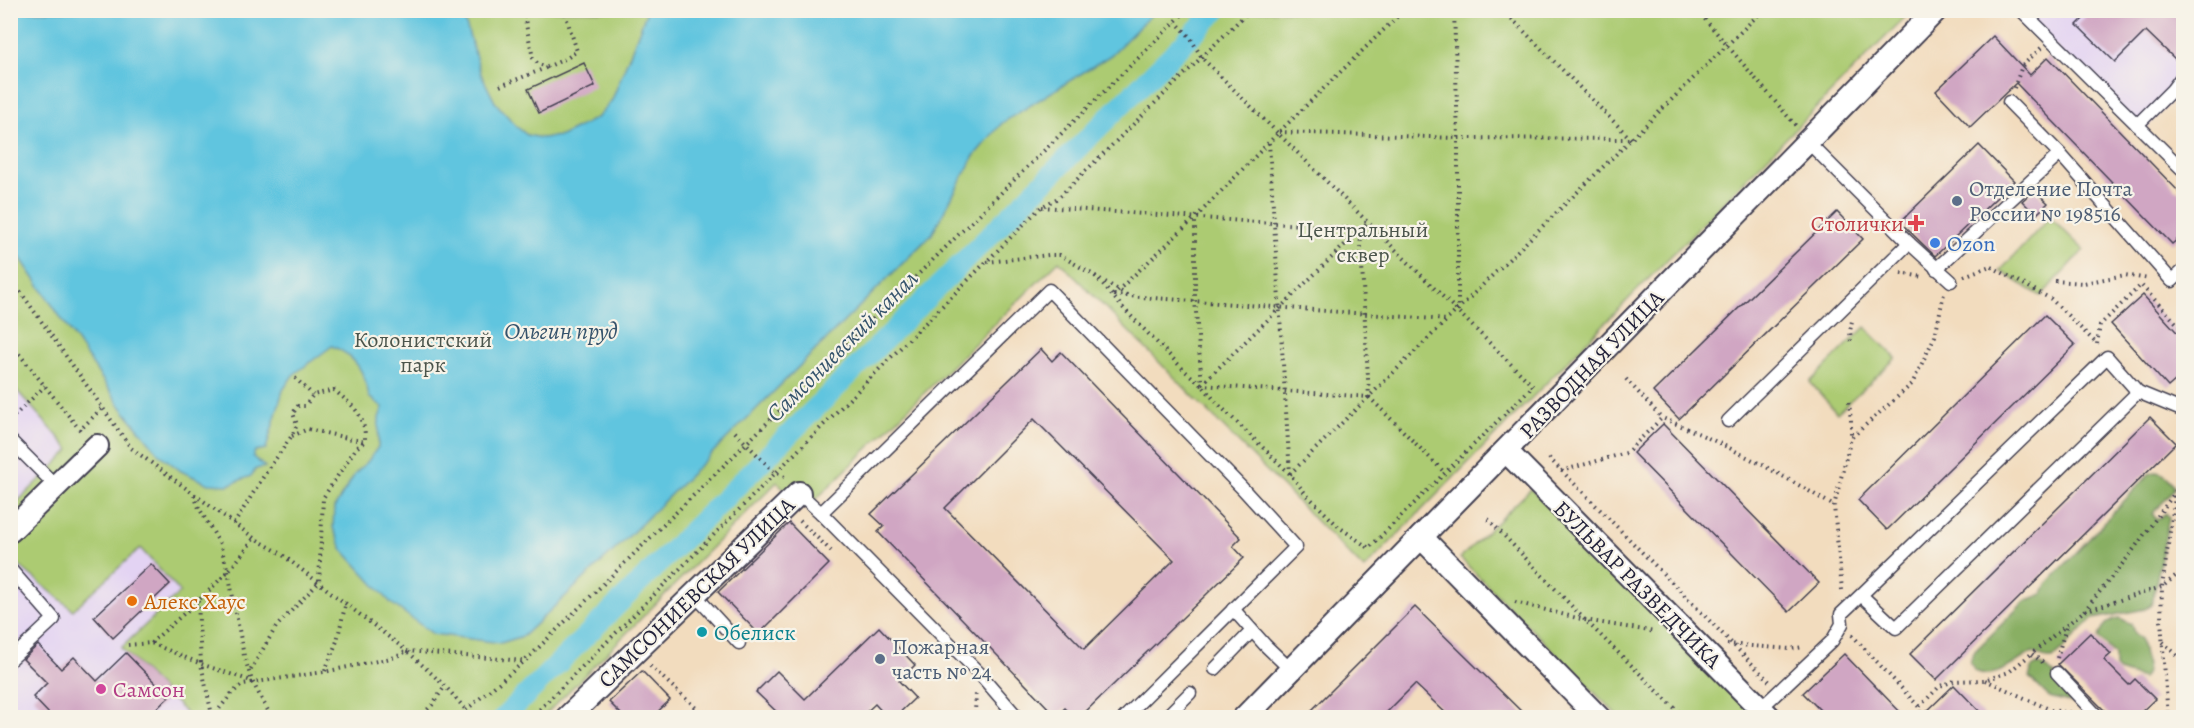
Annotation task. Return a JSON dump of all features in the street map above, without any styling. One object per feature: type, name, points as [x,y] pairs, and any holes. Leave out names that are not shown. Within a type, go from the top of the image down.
[{"type":"street","name":"РАЗВОДНАЯ УЛИЦА","points":[[1244,717],[1506,451],[1802,134],[1936,10]]},
{"type":"street","points":[[10,531],[97,446]]},
{"type":"street","name":"БУЛЬВАР РАЗВЕДЧИКА","points":[[1506,451],[1765,713]]},
{"type":"street","name":"САМСОНИЕВСКАЯ УЛИЦА","points":[[567,717],[791,499]]},
{"type":"street","points":[[1421,537],[1599,717]]},
{"type":"lane","points":[[2021,10],[2184,171]]},
{"type":"lane","points":[[2137,125],[2172,90],[2184,74]]},
{"type":"lane","points":[[2009,102],[2060,154],[2172,281],[2184,270]]},
{"type":"lane","points":[[1802,134],[1948,284]]},
{"type":"lane","points":[[1936,270],[2060,154]]},
{"type":"lane","points":[[1728,421],[1909,243]]},
{"type":"lane","points":[[822,513],[1049,290],[1296,547],[1131,716]]},
{"type":"lane","points":[[1765,713],[1779,691],[1832,641],[1842,619],[1861,595],[2107,357],[2138,392],[2184,411]]},
{"type":"lane","points":[[1861,595],[1896,628],[2138,392]]},
{"type":"lane","points":[[10,440],[56,486]]},
{"type":"lane","points":[[791,499],[822,513],[980,674],[1012,715]]},
{"type":"lane","points":[[10,569],[54,619],[10,660]]},
{"type":"lane","points":[[694,594],[739,643]]},
{"type":"lane","points":[[1233,609],[1291,670]]},
{"type":"lane","points":[[1215,669],[1252,631]]},
{"type":"lane","points":[[2057,673],[2097,715]]},
{"type":"lane","points":[[1165,717],[1190,693]]},
{"type":"path","points":[[523,10],[533,58],[538,64],[547,67]]},
{"type":"path","points":[[500,86],[567,58],[577,51],[564,10]]},
{"type":"path","points":[[463,717],[466,710],[525,661],[747,445],[1187,10]]},
{"type":"path","points":[[531,717],[1041,207],[1058,198],[1250,10]]},
{"type":"path","points":[[1113,295],[1195,218],[1404,10]]},
{"type":"path","points":[[1454,10],[1458,138],[1458,311]]},
{"type":"path","points":[[1503,10],[1631,139]]},
{"type":"path","points":[[1697,10],[1802,134]]},
{"type":"path","points":[[1290,474],[1762,10]]},
{"type":"path","points":[[1095,276],[1185,371],[1202,385],[1216,402],[1290,474],[1305,493],[1340,527],[1370,548],[1533,386],[1202,58],[1190,37],[1176,22]]},
{"type":"path","points":[[2009,102],[2022,66],[2051,40]]},
{"type":"path","points":[[1279,132],[1458,138],[1631,139]]},
{"type":"path","points":[[1269,142],[1290,474]]},
{"type":"path","points":[[1041,207],[1360,229]]},
{"type":"path","points":[[1195,218],[1195,300],[1202,385]]},
{"type":"path","points":[[1202,385],[1367,223]]},
{"type":"path","points":[[1360,229],[1369,396],[1445,473]]},
{"type":"path","points":[[986,262],[1060,255],[1128,296]]},
{"type":"path","points":[[1883,270],[1917,275],[1948,284],[1990,266],[2051,299],[2097,344],[2107,357]]},
{"type":"path","points":[[2055,282],[2084,283],[2125,275],[2146,277],[2154,281]]},
{"type":"path","points":[[10,277],[131,448],[234,524],[280,553],[346,602],[407,651],[445,686],[466,710]]},
{"type":"path","points":[[1851,438],[1912,384],[1935,336],[1948,284]]},
{"type":"path","points":[[2097,344],[2100,325],[2141,285],[2183,330]]},
{"type":"path","points":[[1113,295],[1448,321]]},
{"type":"path","points":[[10,345],[80,430],[103,407]]},
{"type":"path","points":[[295,378],[313,395]]},
{"type":"path","points":[[1626,379],[1662,418],[1704,435],[1783,474],[1834,506]]},
{"type":"path","points":[[1202,385],[1369,396]]},
{"type":"path","points":[[10,420],[45,386]]},
{"type":"path","points":[[234,524],[291,437],[297,424],[293,412],[298,406],[305,406],[313,395],[334,390],[358,410],[365,433],[365,442]]},
{"type":"path","points":[[1849,402],[1851,438],[1834,506],[1842,587],[1842,619],[1919,707],[1921,717]]},
{"type":"path","points":[[1561,471],[1626,453],[1662,418]]},
{"type":"path","points":[[291,437],[308,429],[365,442]]},
{"type":"path","points":[[735,432],[774,472]]},
{"type":"path","points":[[249,673],[276,627],[319,582],[323,498],[356,448],[365,442]]},
{"type":"path","points":[[2168,717],[2161,620],[2162,587],[2176,490],[2184,457]]},
{"type":"path","points":[[1549,458],[1779,691]]},
{"type":"path","points":[[1919,707],[1940,686],[1954,681],[1985,680],[2009,672],[2084,611],[2128,557],[2176,490]]},
{"type":"path","points":[[194,494],[199,508],[220,544],[228,571],[249,673],[272,717]]},
{"type":"path","points":[[791,499],[831,551]]},
{"type":"path","points":[[1488,519],[1585,620],[1685,717]]},
{"type":"path","points":[[151,643],[228,571],[244,554],[254,538]]},
{"type":"path","points":[[2084,611],[2162,587],[2184,569]]},
{"type":"path","points":[[1489,606],[1503,600],[1585,620],[1660,633]]},
{"type":"path","points":[[198,601],[201,664],[212,716]]},
{"type":"path","points":[[324,672],[338,641],[346,602]]},
{"type":"path","points":[[2057,673],[2056,662],[2066,626]]},
{"type":"path","points":[[1734,645],[1790,649],[1832,641]]},
{"type":"path","points":[[2163,641],[2184,662]]},
{"type":"path","points":[[128,645],[151,643],[201,664],[252,681]]},
{"type":"path","points":[[212,716],[231,694],[243,684],[252,681],[324,672],[396,657],[407,651],[525,661]]},
{"type":"path","points":[[634,652],[707,717]]},
{"type":"path","points":[[1985,680],[2051,710],[2097,715]]},
{"type":"path","points":[[419,717],[432,705],[445,686]]},
{"type":"shaded area","points":[[2019,11],[2183,11],[2183,89],[2142,132]]},
{"type":"shaded area","points":[[10,384],[70,450],[11,508],[10,508]]},
{"type":"shaded area","points":[[140,548],[180,592],[121,648],[190,717],[11,717],[10,559],[74,610]]},
{"type":"green space","name":"Колонистский парк","points":[[10,11],[1911,11],[1364,569],[1059,261],[806,509],[777,482],[542,718],[190,717],[121,648],[180,592],[140,548],[73,610],[11,559],[11,508],[70,450],[11,384]]},
{"type":"green space","points":[[2050,217],[2084,250],[2041,296],[2000,271]]},
{"type":"green space","points":[[1865,327],[1896,358],[1837,413],[1810,382]]},
{"type":"green space","points":[[2155,472],[2167,477],[2174,488],[2153,514],[2156,520],[2166,513],[2169,518],[2152,604],[2145,609],[2093,619],[2053,659],[2047,659],[2033,652],[1997,672],[1989,674],[1974,670],[1970,661],[1974,652],[2025,601],[2043,594],[2048,583],[2149,474]]},
{"type":"green space","points":[[1531,489],[1755,717],[1619,717],[1460,558]]},
{"type":"green space","points":[[2120,618],[2131,624],[2134,633],[2141,639],[2147,672],[2142,678],[2118,671],[2115,667],[2115,655],[2099,638],[2106,624]]},
{"type":"green space","points":[[2037,665],[2048,669],[2059,679],[2078,699],[2077,702],[2049,697],[2029,677],[2032,669]]},
{"type":"water","name":"Ольгин пруд","points":[[10,11],[462,11],[481,74],[495,102],[527,135],[541,138],[561,136],[598,117],[612,100],[647,11],[1155,11],[1111,55],[1002,123],[974,156],[932,234],[622,543],[523,636],[501,643],[433,634],[391,603],[343,550],[333,528],[334,508],[355,474],[378,447],[379,418],[383,407],[369,397],[365,380],[358,366],[340,350],[332,346],[293,375],[283,390],[266,449],[255,451],[253,457],[265,467],[256,469],[251,476],[228,485],[209,484],[181,471],[159,454],[121,407],[11,244]]},
{"type":"building","points":[[2092,10],[2184,10],[2184,50],[2175,59],[2146,31],[2115,62],[2077,25]]},
{"type":"building","points":[[1993,36],[2030,75],[2048,57],[2184,197],[2184,234],[2172,244],[2016,83],[1970,127],[1936,91]]},
{"type":"building","points":[[584,63],[595,86],[539,113],[528,89]]},
{"type":"building","name":"Отделение Почта России № 198516","points":[[1979,145],[2014,181],[1935,256],[1900,222]]},
{"type":"building","points":[[2034,190],[2048,203],[2036,215],[2022,201]]},
{"type":"building","points":[[1837,212],[1863,239],[1679,419],[1653,392]]},
{"type":"building","points":[[2143,295],[2184,340],[2184,373],[2168,387],[2111,324]]},
{"type":"building","points":[[2045,315],[2075,345],[1887,530],[1858,500]]},
{"type":"building","points":[[1041,349],[1052,361],[1061,352],[1241,538],[1233,546],[1244,558],[1080,717],[1074,717],[1065,708],[1056,716],[878,532],[884,526],[871,514]],"holes":[[[1034,419],[1174,560],[1084,649],[945,508]]]},
{"type":"building","points":[[2150,417],[2176,443],[1936,680],[1910,654]]},
{"type":"building","points":[[1663,424],[1819,583],[1789,612],[1633,453]]},
{"type":"building","points":[[789,523],[829,564],[759,634],[718,592]]},
{"type":"building","name":"Алекс Хаус","points":[[151,564],[170,584],[113,638],[94,617]]},
{"type":"building","points":[[1415,607],[1527,717],[1450,717],[1415,684],[1382,717],[1305,717]]},
{"type":"building","points":[[879,627],[915,665],[899,681],[915,698],[895,717],[887,717],[875,704],[861,717],[782,717],[756,692],[777,671],[805,699]]},
{"type":"building","points":[[2090,633],[2111,654],[2104,660],[2129,685],[2135,679],[2155,699],[2136,717],[2111,717],[2058,664]]},
{"type":"building","name":"Самсон","points":[[38,645],[61,669],[74,657],[97,681],[126,653],[169,697],[148,717],[52,717],[33,697],[47,683],[23,659]]},
{"type":"building","points":[[1844,654],[1905,717],[1827,717],[1803,693]]},
{"type":"building","points":[[642,671],[670,700],[652,717],[624,717],[609,702]]},
{"type":"building","points":[[1954,685],[1985,717],[1921,717]]},
{"type":"waterway","name":"Самсониевский канал","points":[[503,718],[1217,10]]},
{"type":"place","name":"Отделение Почта России № 198516","points":[[1957,201]]},
{"type":"place","name":"Столички","points":[[1916,223]]},
{"type":"place","name":"Ozon","points":[[1935,243]]},
{"type":"place","name":"Алекс Хаус","points":[[132,601]]},
{"type":"place","name":"Обелиск","points":[[702,632]]},
{"type":"place","name":"Пожарная часть № 24","points":[[880,659]]},
{"type":"place","name":"Самсон","points":[[101,689]]},
{"type":"park label","name":"Центральный сквер","points":[[1363,242]]}]
